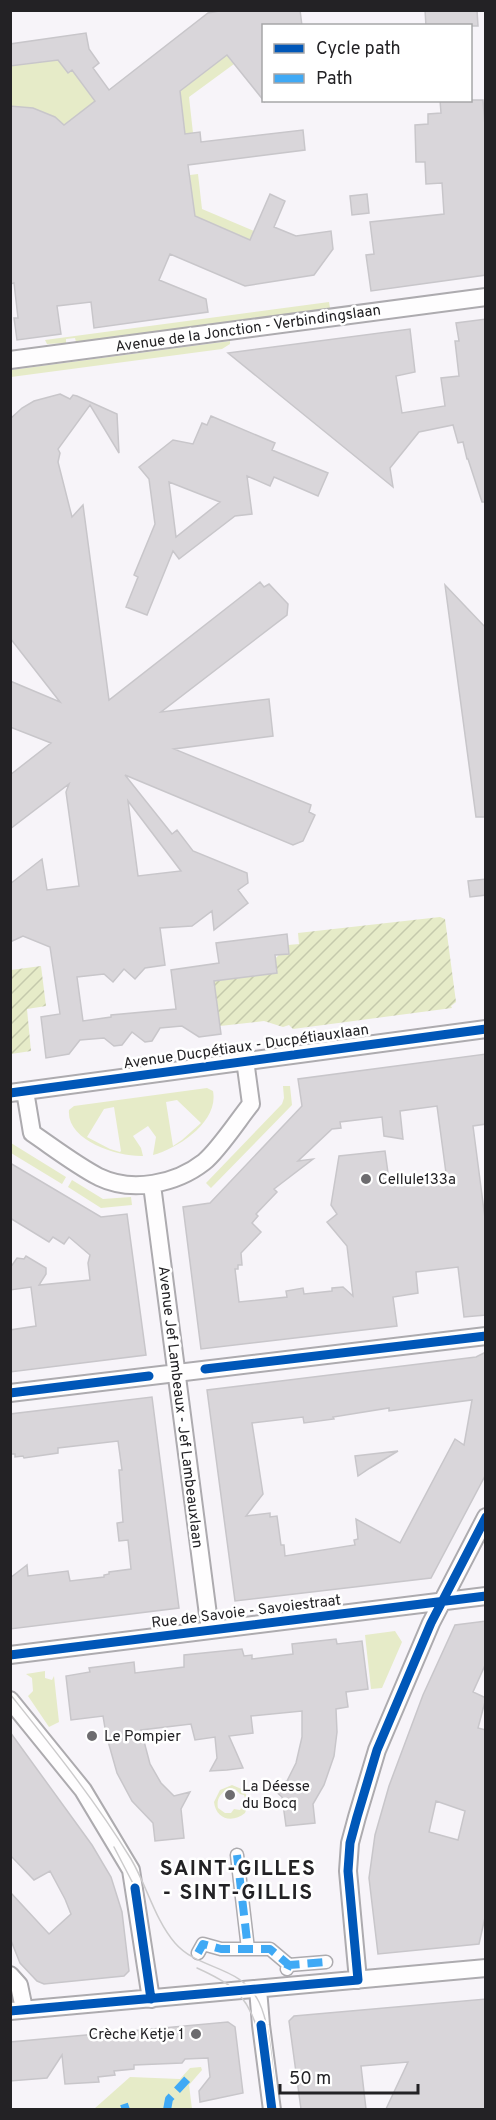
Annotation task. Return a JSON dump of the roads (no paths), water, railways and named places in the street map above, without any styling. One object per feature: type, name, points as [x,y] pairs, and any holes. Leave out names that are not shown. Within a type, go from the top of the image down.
[{"type":"street","name":"Avenue de la Jonction - Verbindingslaan","points":[[10,360],[486,297]]},
{"type":"street","name":"Avenue Ducpétiaux - Ducpétiauxlaan","points":[[18,1092],[486,1029]]},
{"type":"street","points":[[18,1092],[32,1134],[100,1178],[123,1184],[152,1185],[182,1175],[205,1161],[251,1104],[245,1060]]},
{"type":"street","name":"Avenue Jef Lambeaux - Jef Lambeauxlaan","points":[[152,1185],[210,1630]]},
{"type":"street","points":[[10,1394],[486,1336]]},
{"type":"street","points":[[358,1980],[348,1871],[350,1843],[377,1750],[442,1601],[486,1517]]},
{"type":"street","name":"Rue de Savoie - Savoiestraat","points":[[10,1655],[486,1596]]},
{"type":"street","points":[[10,1700],[83,1790],[131,1870],[151,1999]]},
{"type":"street","points":[[237,1855],[248,1949]]},
{"type":"street","points":[[198,1953],[203,1944],[221,1949],[270,1949],[288,1967],[326,1962]]},
{"type":"street","points":[[10,1975],[19,1985],[17,2010],[486,1968]]},
{"type":"street","points":[[258,1989],[272,2109]]},
{"type":"tram line","points":[[10,1694],[73,1775],[117,1837],[137,1869],[162,1924],[175,1943],[196,1959],[241,1981],[259,2002],[267,2026],[277,2110]]},
{"type":"tram line","points":[[114,1847],[139,1895]]},
{"type":"tram line","points":[[197,1968],[234,1989],[252,2014],[256,2025],[267,2110]]},
{"type":"place","name":"Cellule133a","points":[[366,1179]]},
{"type":"place","name":"Le Pompier","points":[[92,1736]]},
{"type":"place","name":"La Déesse du Bocq","points":[[230,1795]]},
{"type":"place","name":"Crèche Ketje 1","points":[[196,2034]]},
{"type":"district","name":"SAINT-GILLES - SINT-GILLIS","points":[[238,1880]]}]
